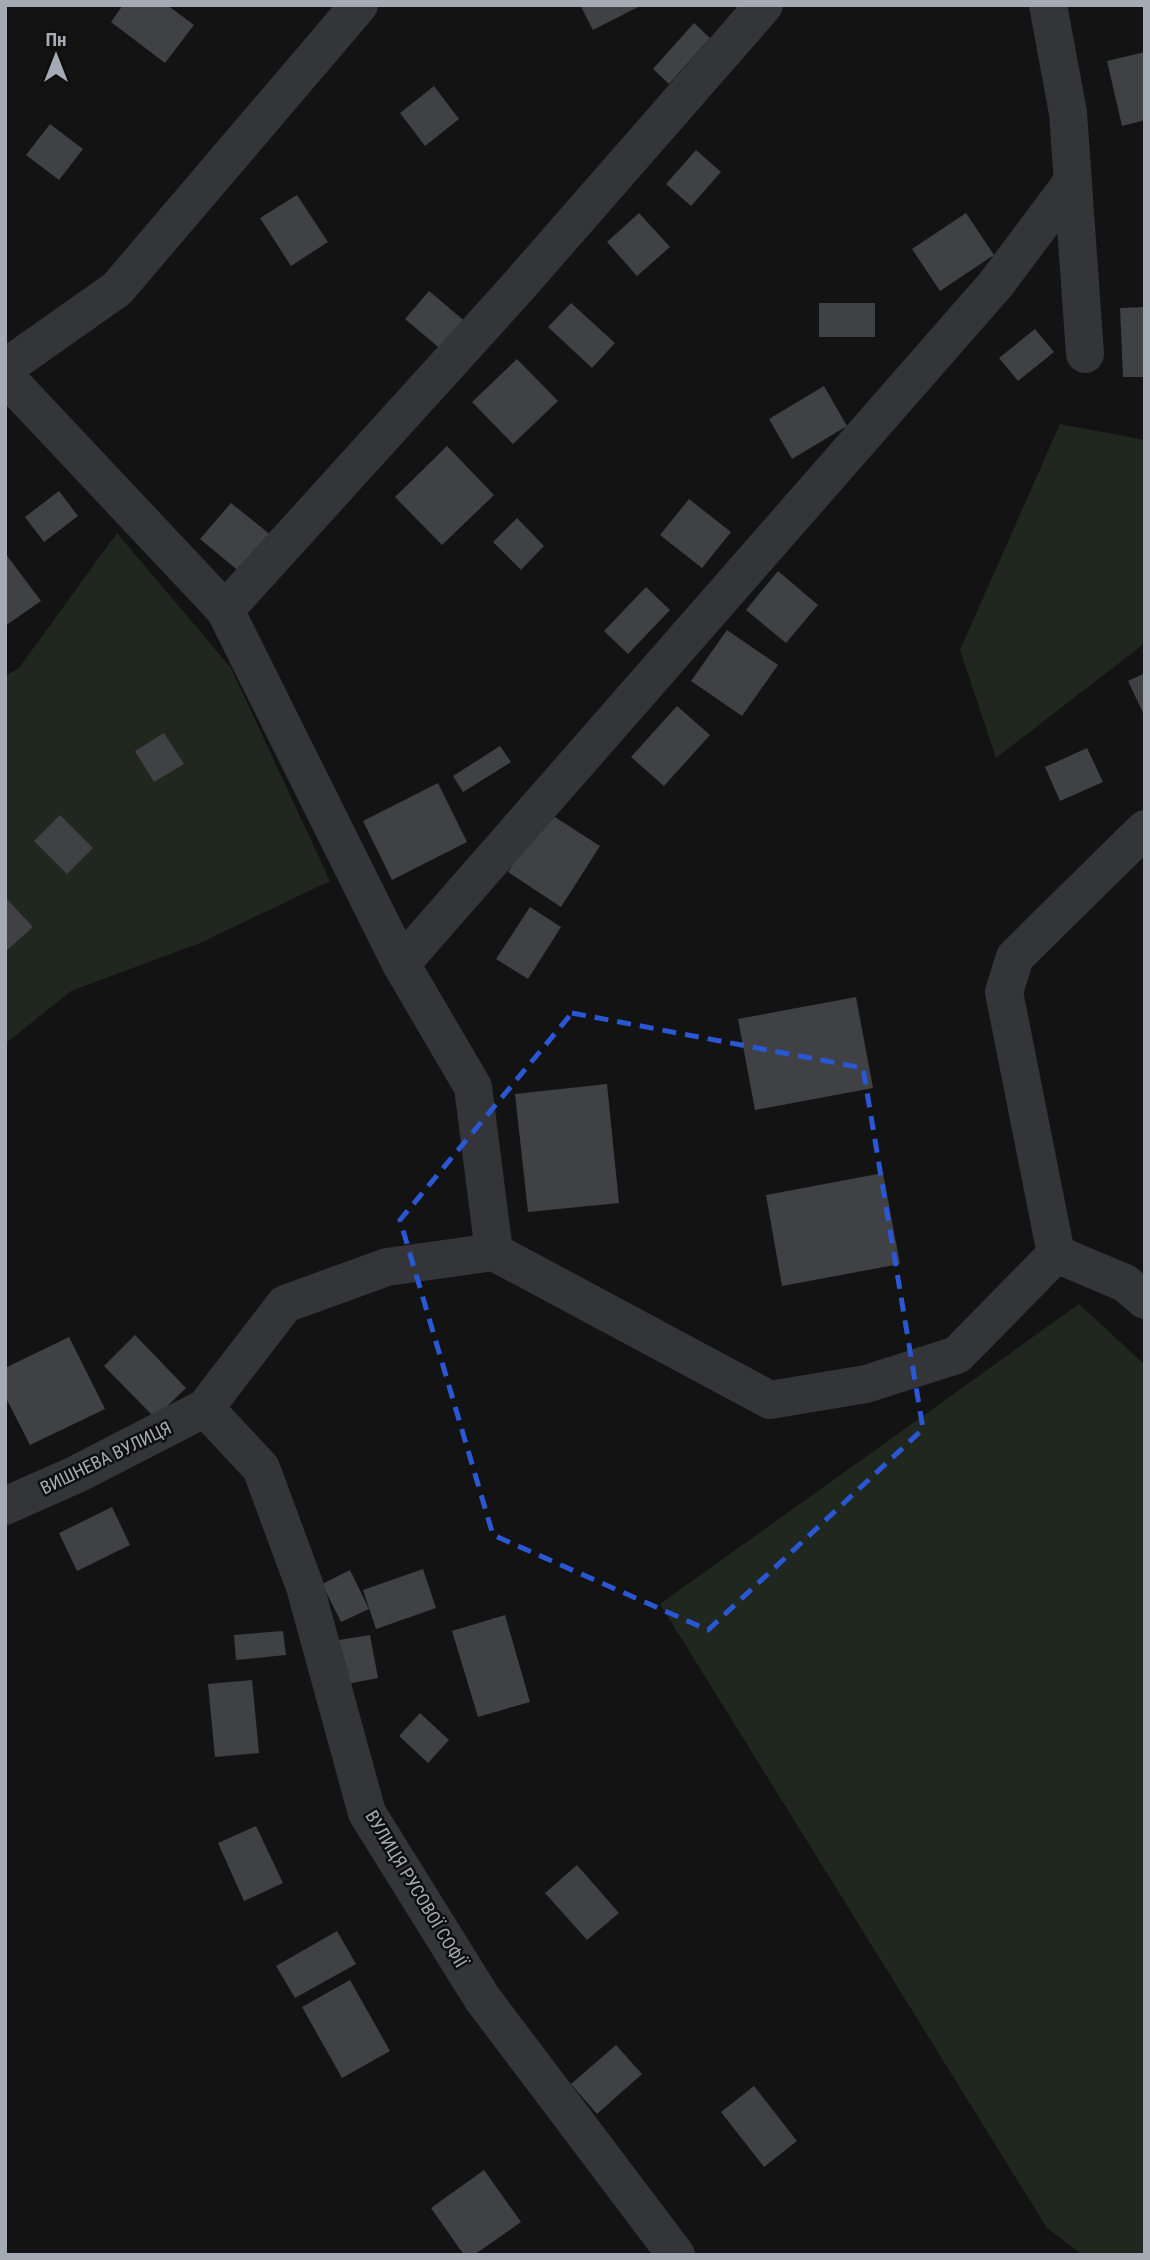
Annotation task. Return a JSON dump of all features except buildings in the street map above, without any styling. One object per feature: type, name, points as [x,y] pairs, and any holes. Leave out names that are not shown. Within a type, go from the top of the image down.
[{"type":"street","points":[[5,368],[117,289],[359,5]]},
{"type":"street","points":[[225,610],[516,289],[764,5]]},
{"type":"street","points":[[1048,5],[1068,113],[1085,354]]},
{"type":"street","points":[[401,964],[987,294],[1073,181]]},
{"type":"street","points":[[5,376],[225,610],[401,964],[472,1087],[495,1252]]},
{"type":"street","points":[[1056,1254],[1004,992],[1015,957],[1145,829]]},
{"type":"street","points":[[205,1408],[285,1304],[387,1267],[495,1252],[770,1400],[866,1384],[957,1355],[1056,1254]]},
{"type":"street","points":[[1056,1254],[1125,1283],[1145,1300]]},
{"type":"street","name":"ВИШНЕВА ВУЛИЦЯ","points":[[5,1506],[77,1474],[205,1408]]},
{"type":"street","name":"ВУЛИЦЯ РУСОВОЇ СОФІЇ","points":[[205,1408],[261,1468],[305,1587],[367,1813],[482,1998],[676,2255]]},
{"type":"highlighted area","points":[[572,1013],[863,1068],[923,1429],[708,1630],[493,1535],[400,1220]]},
{"type":"shaded area","points":[[1060,424],[1145,440],[1145,643],[996,758],[960,650]]},
{"type":"shaded area","points":[[117,533],[231,668],[330,881],[200,943],[71,991],[5,1044],[5,676],[19,668]]},
{"type":"shaded area","points":[[1079,1304],[1145,1365],[1145,2255],[1083,2255],[1047,2228],[660,1604]]}]
